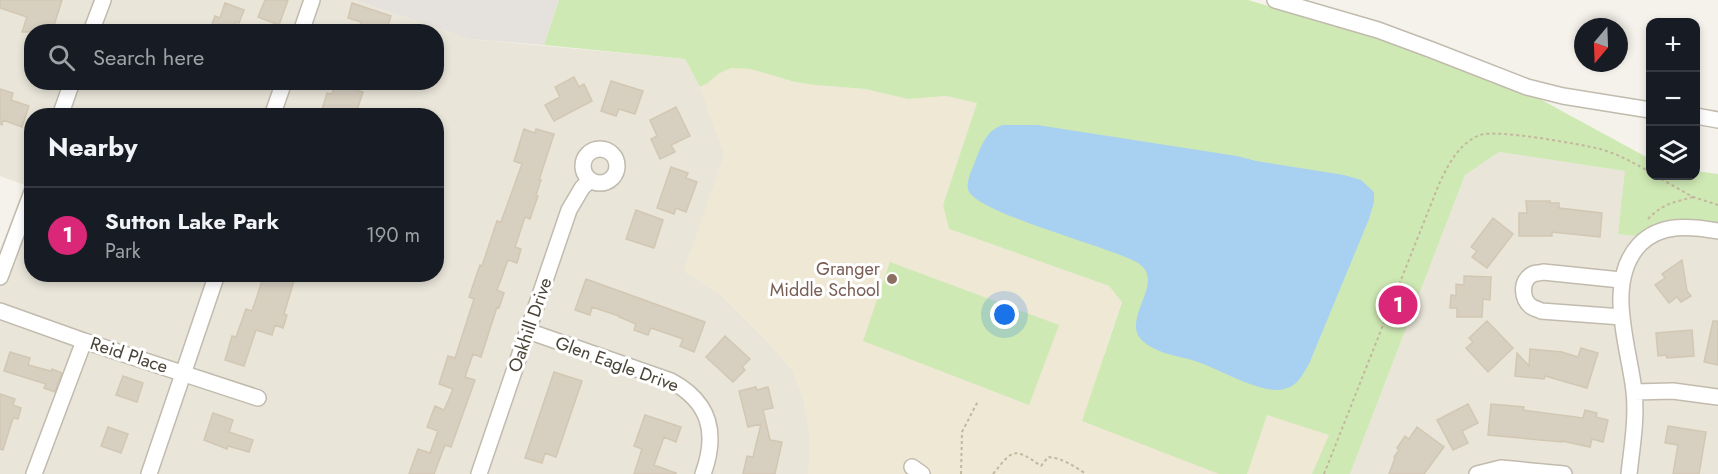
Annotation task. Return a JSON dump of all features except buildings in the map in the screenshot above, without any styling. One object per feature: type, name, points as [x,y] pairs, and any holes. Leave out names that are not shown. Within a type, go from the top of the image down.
[{"type":"street","points":[[94,24],[102,0]]},
{"type":"street","points":[[304,24],[312,0]]},
{"type":"street","points":[[1275,0],[1389,34],[1527,87],[1563,96],[1646,109]]},
{"type":"street","points":[[63,108],[69,90]]},
{"type":"street","points":[[275,108],[281,90]]},
{"type":"street","points":[[1700,117],[1718,120]]},
{"type":"street","name":"Oakhill Drive","points":[[479,474],[569,210],[582,188],[590,180]]},
{"type":"street","points":[[0,277],[24,213]]},
{"type":"street","points":[[1629,474],[1634,392],[1622,317],[1621,280],[1626,264],[1645,239],[1661,230],[1678,227],[1718,231]]},
{"type":"street","points":[[1621,280],[1543,272],[1533,274],[1528,278],[1524,286],[1524,295],[1532,308],[1541,311],[1622,317]]},
{"type":"street","points":[[149,474],[214,282]]},
{"type":"street","name":"Reid Place","points":[[0,311],[258,398]]},
{"type":"street","name":"Glen Eagle Drive","points":[[528,331],[671,381],[685,389],[702,408],[711,432],[708,462],[703,474]]},
{"type":"street","points":[[34,474],[84,341]]},
{"type":"street","points":[[1634,392],[1684,392],[1718,397]]},
{"type":"street","points":[[1477,474],[1488,470],[1514,468],[1564,474]]},
{"type":"path","points":[[1324,474],[1439,184],[1448,165],[1464,145],[1481,135],[1503,134],[1534,138],[1600,149],[1628,159],[1646,170]]},
{"type":"path","points":[[1663,180],[1693,197],[1718,205]]},
{"type":"path","points":[[1648,220],[1660,208],[1693,197]]},
{"type":"path","points":[[961,474],[962,432],[978,401]]},
{"type":"path","points":[[993,474],[1011,455],[1017,453],[1024,454],[1041,466],[1052,457],[1067,462],[1086,474]]},
{"type":"shaded area","points":[[0,0],[355,0],[425,24],[24,24],[24,90],[444,90],[444,30],[469,39],[685,59],[700,87],[725,155],[684,271],[722,296],[770,344],[793,371],[804,401],[809,428],[808,474],[0,474],[0,249],[24,188],[24,282],[444,282],[444,108],[24,108],[24,185],[0,176]]},
{"type":"shaded area","points":[[355,0],[559,0],[544,45],[469,39],[444,30],[444,24],[425,24]]},
{"type":"shaded area","name":"Granger Middle School","points":[[731,68],[750,69],[795,82],[865,89],[908,99],[946,96],[977,103],[943,205],[949,229],[1109,286],[1122,301],[1104,354],[1198,384],[1212,393],[1330,435],[1312,474],[808,474],[809,428],[804,401],[793,371],[770,344],[722,296],[684,271],[724,155],[700,87]]},
{"type":"shaded area","points":[[1499,152],[1626,171],[1618,234],[1636,236],[1652,225],[1665,220],[1718,222],[1718,474],[1350,474],[1465,175]]},
{"type":"green space","points":[[559,0],[1248,0],[1397,43],[1538,98],[1646,157],[1646,180],[1700,180],[1700,172],[1718,174],[1718,222],[1665,220],[1652,225],[1636,236],[1618,234],[1625,171],[1499,152],[1465,175],[1350,474],[1312,474],[1329,435],[1267,415],[1247,474],[1219,474],[1082,421],[1122,302],[1109,286],[949,229],[943,205],[977,103],[946,96],[908,99],[865,89],[795,82],[750,69],[731,68],[700,87],[685,59],[544,45]]},
{"type":"green space","points":[[890,262],[1059,325],[1029,405],[863,341]]},
{"type":"water","points":[[1003,125],[1037,125],[1237,156],[1361,180],[1374,192],[1374,202],[1369,219],[1309,364],[1299,379],[1289,388],[1275,390],[1265,388],[1241,381],[1198,362],[1153,348],[1139,337],[1136,326],[1148,279],[1145,270],[1138,263],[1017,219],[976,198],[968,189],[970,174],[986,138],[993,130]]},
{"type":"place","name":"Granger Middle School","points":[[892,279]]},
{"type":"place","name":"Sutton Lake Park","points":[[1398,305]]}]
